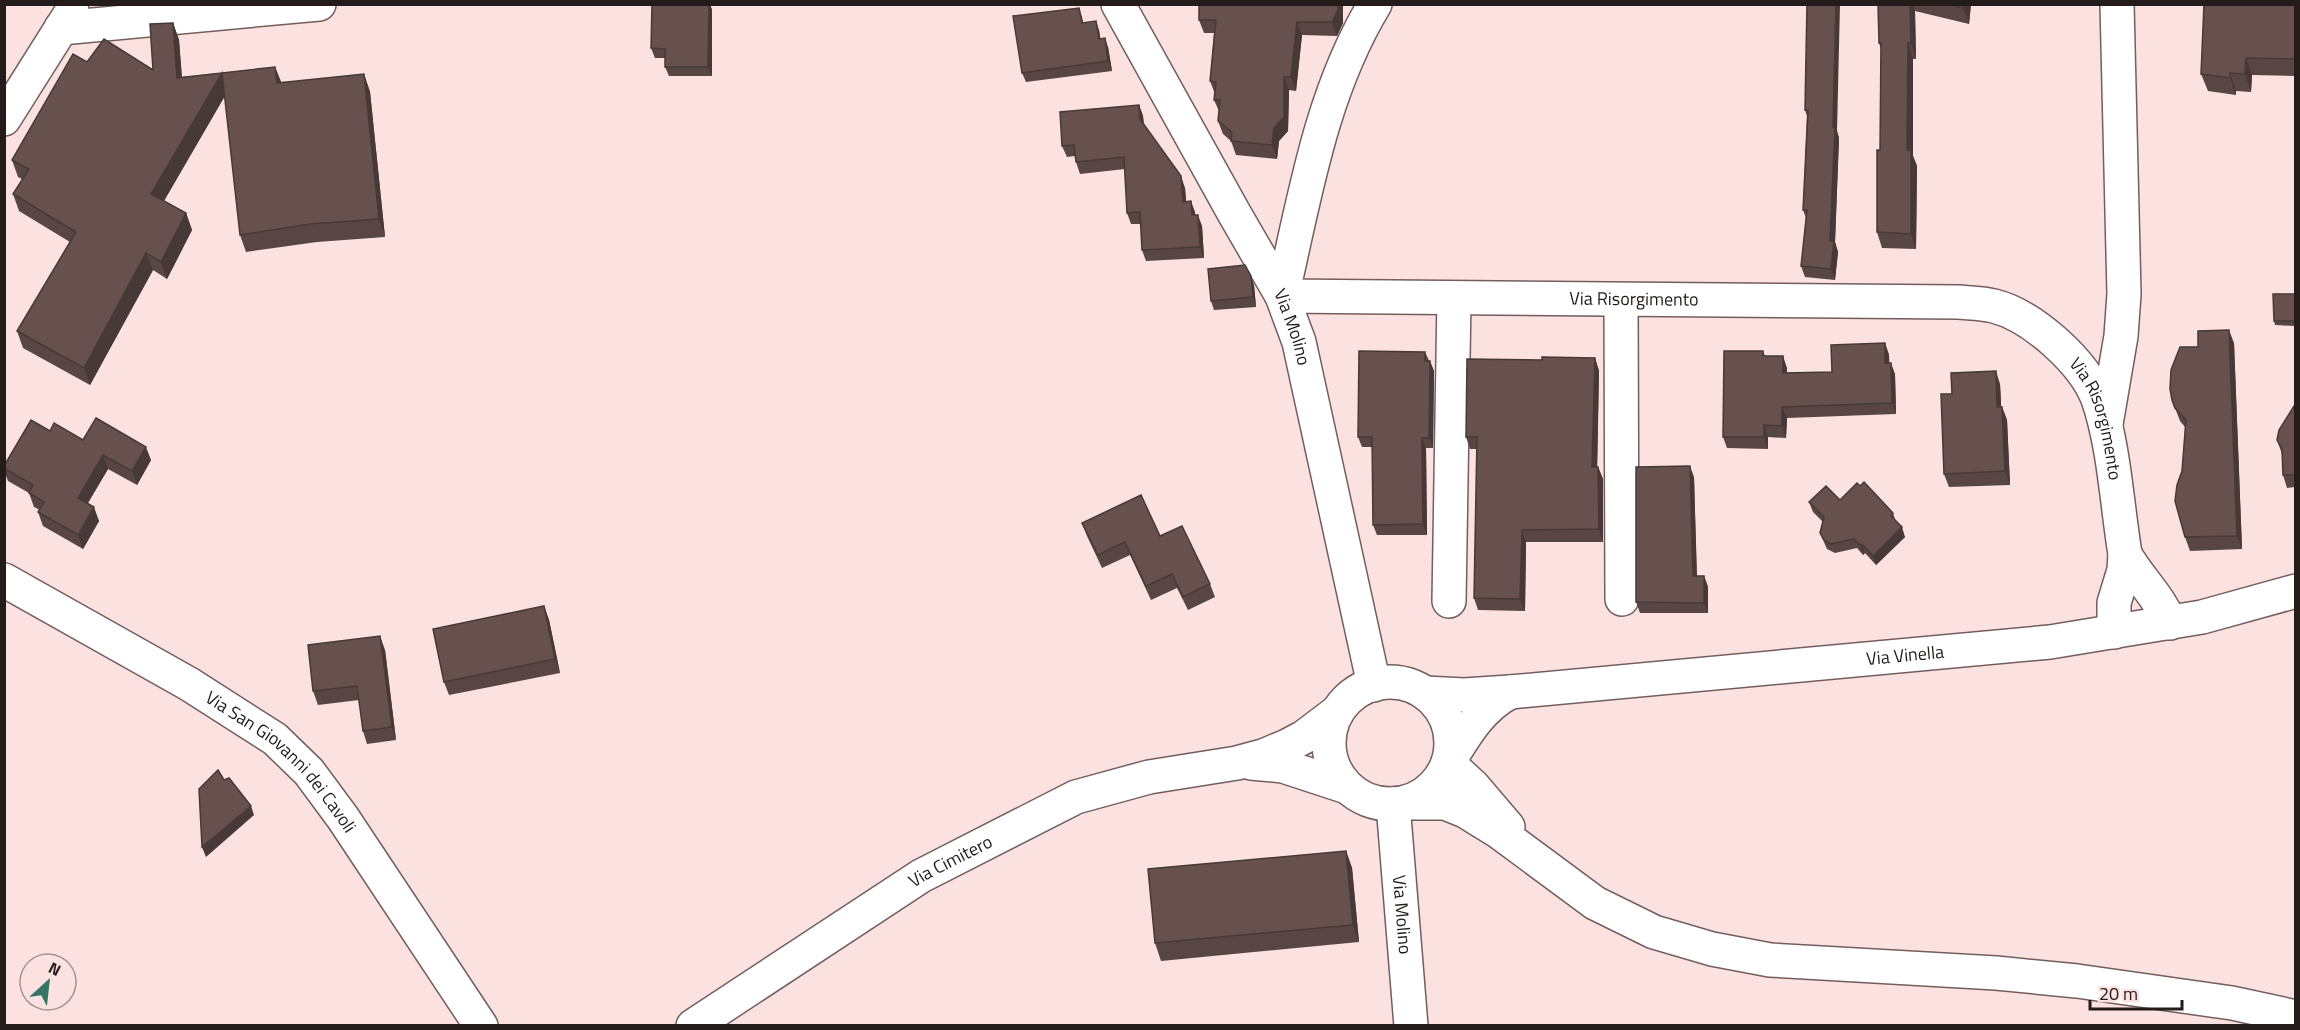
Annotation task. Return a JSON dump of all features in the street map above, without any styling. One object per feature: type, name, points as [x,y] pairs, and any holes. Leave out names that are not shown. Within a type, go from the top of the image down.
[{"type":"street","points":[[8,107],[69,16],[319,4]]},
{"type":"street","name":"Via Molino","points":[[1118,4],[1282,296],[1299,342],[1374,685]]},
{"type":"street","points":[[1282,296],[1316,148],[1334,89],[1356,35],[1375,4]]},
{"type":"street","points":[[2106,426],[2121,336],[2124,294],[2117,4]]},
{"type":"street","name":"Via Risorgimento","points":[[1282,296],[1958,302],[1994,306],[2025,319],[2052,338],[2078,368],[2097,396],[2106,426],[2124,554]]},
{"type":"street","points":[[1449,601],[1454,298]]},
{"type":"street","points":[[1621,300],[1622,599]]},
{"type":"street","points":[[2124,554],[2158,598],[2170,623]]},
{"type":"street","points":[[2114,632],[2114,603],[2124,570],[2124,554]]},
{"type":"street","name":"Via San Giovanni dei Cavoli","points":[[4,580],[189,684],[275,739],[309,772],[343,818],[481,1026]]},
{"type":"street","name":"Via Vinella","points":[[1425,693],[1464,695],[1510,692],[2050,642],[2170,623],[2259,603],[2295,591]]},
{"type":"street","points":[[1237,763],[1287,746],[1337,712],[1350,697],[1367,686],[1387,682],[1407,684],[1425,693],[1439,706],[1448,724],[1452,744],[1448,763]]},
{"type":"street","points":[[1399,803],[1423,795],[1438,781],[1463,737],[1488,705],[1510,692]]},
{"type":"street","points":[[1337,712],[1330,730],[1329,751],[1335,770],[1347,787]]},
{"type":"street","points":[[1237,763],[1283,766],[1347,787],[1364,799],[1384,804],[1444,803],[1465,811],[1499,832],[1595,903],[1654,932],[1712,949],[1770,960],[1996,973],[2077,981],[2221,1002],[2295,1017]]},
{"type":"street","name":"Via Cimitero","points":[[693,1026],[921,876],[1076,797],[1149,777],[1237,763]]},
{"type":"street","points":[[1448,763],[1473,786],[1542,866]]},
{"type":"street","name":"Via Molino","points":[[1399,803],[1411,1026]]},
{"type":"building","points":[[652,4],[709,4],[708,67],[665,67],[665,49],[651,48]]},
{"type":"building","points":[[1199,4],[1338,4],[1338,10],[1332,22],[1297,22],[1291,77],[1284,77],[1284,117],[1274,128],[1272,145],[1231,141],[1232,132],[1218,121],[1220,100],[1214,100],[1216,82],[1210,81],[1216,20],[1199,20]]},
{"type":"building","points":[[1807,4],[1836,4],[1833,127],[1835,128],[1830,241],[1834,241],[1831,269],[1801,266],[1807,210],[1803,210],[1808,110],[1805,110]]},
{"type":"building","points":[[1878,4],[1910,4],[1911,43],[1908,43],[1907,150],[1911,150],[1911,234],[1877,232],[1881,43],[1879,43]]},
{"type":"building","points":[[1948,4],[1964,4],[1963,8]]},
{"type":"building","points":[[2204,4],[2295,4],[2295,59],[2246,58],[2245,74],[2230,73],[2230,78],[2201,74]]},
{"type":"building","points":[[1079,8],[1082,23],[1096,21],[1099,39],[1105,38],[1108,61],[1022,73],[1013,16]]},
{"type":"building","points":[[173,23],[177,78],[275,67],[277,83],[364,74],[379,219],[311,224],[240,235],[222,73],[151,194],[186,213],[161,262],[146,253],[84,368],[17,331],[76,232],[13,194],[29,169],[12,160],[73,54],[87,62],[104,39],[153,70],[150,24]]},
{"type":"building","points":[[1139,105],[1140,119],[1181,176],[1183,202],[1191,201],[1192,215],[1198,215],[1200,247],[1142,250],[1140,212],[1127,213],[1124,157],[1076,162],[1074,145],[1062,146],[1060,112]]},
{"type":"building","points":[[1245,265],[1251,276],[1253,297],[1211,301],[1208,269]]},
{"type":"building","points":[[2273,294],[2295,294],[2295,321],[2274,321]]},
{"type":"building","points":[[2229,330],[2237,536],[2185,537],[2175,501],[2182,471],[2186,420],[2175,408],[2172,400],[2171,370],[2180,347],[2198,347],[2198,331]]},
{"type":"building","points":[[1885,343],[1885,363],[1891,363],[1892,403],[1782,407],[1782,426],[1764,425],[1764,437],[1723,437],[1724,351],[1763,351],[1763,356],[1783,356],[1783,373],[1832,372],[1831,345]]},
{"type":"building","points":[[1359,351],[1425,352],[1425,361],[1430,361],[1429,438],[1422,438],[1423,524],[1373,525],[1372,437],[1358,437]]},
{"type":"building","points":[[1542,357],[1595,358],[1592,467],[1598,467],[1599,529],[1522,530],[1520,599],[1474,598],[1477,437],[1466,437],[1467,359],[1542,360]]},
{"type":"building","points":[[1996,371],[1997,407],[2002,407],[2005,471],[1944,474],[1941,394],[1952,394],[1951,373]]},
{"type":"building","points":[[2294,406],[2295,475],[2283,475],[2282,449],[2277,440],[2279,430]]},
{"type":"building","points":[[96,418],[146,447],[132,471],[103,455],[78,498],[94,507],[78,535],[38,512],[44,502],[29,493],[33,485],[4,466],[31,420],[50,431],[54,423],[83,440]]},
{"type":"building","points":[[1690,466],[1693,576],[1704,576],[1704,603],[1636,602],[1636,467]]},
{"type":"building","points":[[1864,482],[1893,513],[1891,516],[1902,527],[1873,556],[1854,539],[1831,544],[1824,540],[1820,533],[1824,517],[1809,502],[1826,486],[1840,500],[1857,483],[1860,486]]},
{"type":"building","points":[[1141,495],[1160,536],[1182,526],[1210,584],[1183,597],[1172,574],[1146,586],[1125,542],[1098,555],[1082,523]]},
{"type":"building","points":[[544,606],[555,659],[444,682],[433,629]]},
{"type":"building","points":[[380,636],[392,727],[363,731],[357,686],[313,691],[308,645]]},
{"type":"building","points":[[218,770],[224,780],[229,778],[251,806],[202,847],[199,789]]},
{"type":"building","points":[[1346,851],[1353,925],[1155,943],[1148,869]]}]
